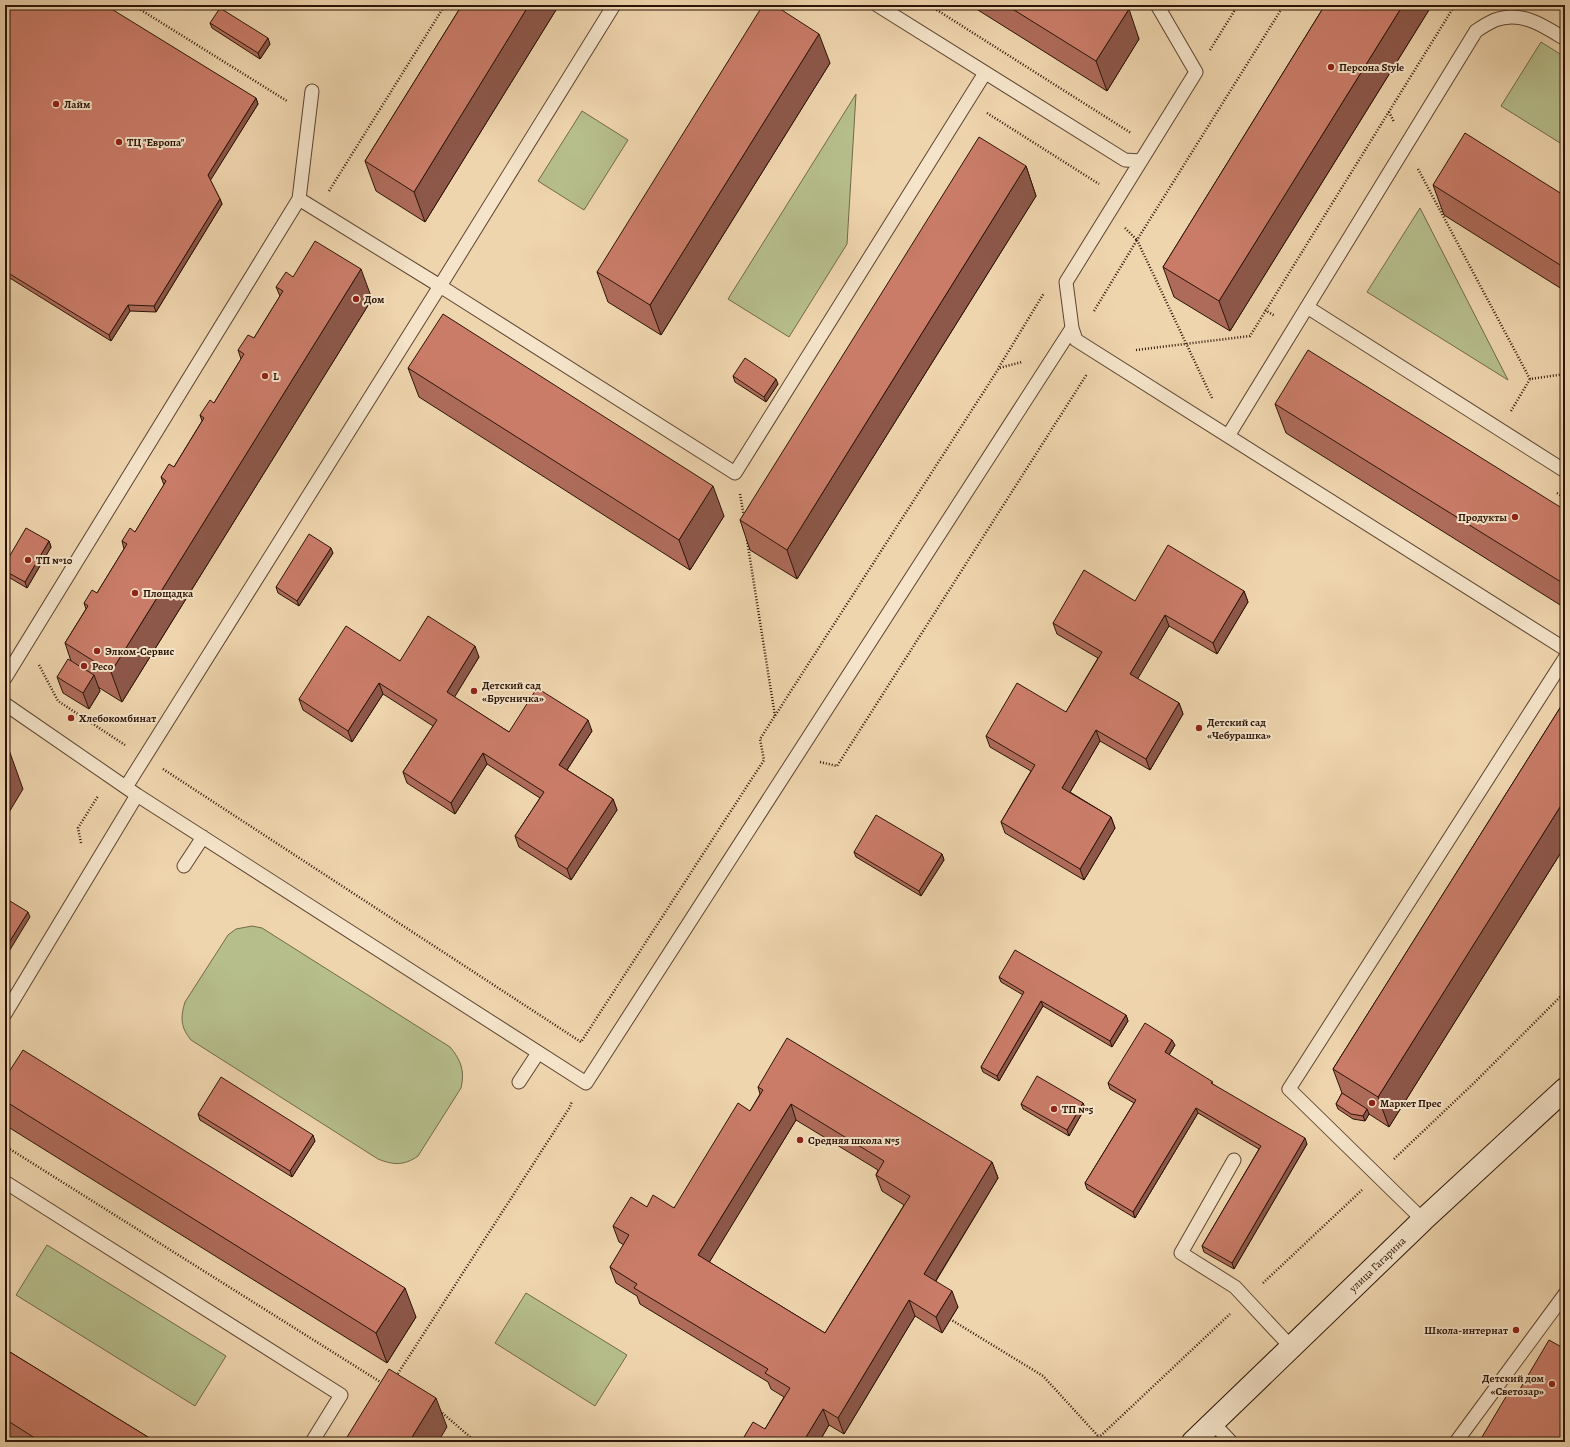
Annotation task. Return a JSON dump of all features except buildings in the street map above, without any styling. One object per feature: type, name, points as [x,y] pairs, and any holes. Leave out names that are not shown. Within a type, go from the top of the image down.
[{"type":"main road","name":"улица Гагарина","points":[[1193,1442],[1423,1220],[1565,1089]]},
{"type":"lane","points":[[126,787],[614,5]]},
{"type":"lane","points":[[877,5],[1126,160],[1141,161]]},
{"type":"lane","points":[[1156,5],[1196,72],[1066,282],[1074,334],[1099,355],[1565,649]]},
{"type":"lane","points":[[1228,436],[1476,31],[1496,20],[1518,17],[1539,22],[1565,39]]},
{"type":"lane","points":[[299,199],[440,286],[735,473],[985,73]]},
{"type":"lane","points":[[5,678],[299,199],[312,91]]},
{"type":"lane","points":[[1307,307],[1565,470]]},
{"type":"lane","points":[[5,704],[138,795],[586,1084],[1056,354],[1074,334]]},
{"type":"lane","points":[[1423,1220],[1289,1089],[1565,658]]},
{"type":"lane","points":[[5,1014],[138,795]]},
{"type":"lane","points":[[184,866],[203,837]]},
{"type":"lane","points":[[519,1082],[538,1053]]},
{"type":"lane","points":[[1234,1160],[1181,1252],[1236,1288],[1292,1347]]},
{"type":"lane","points":[[5,1182],[340,1395],[312,1442]]},
{"type":"lane","points":[[1456,1442],[1564,1296]]},
{"type":"lane","points":[[1213,1423],[1231,1442]]},
{"type":"path","points":[[133,5],[309,114]]},
{"type":"path","points":[[929,5],[1139,138],[1126,160]]},
{"type":"path","points":[[1196,72],[1238,5]]},
{"type":"path","points":[[764,760],[797,756],[837,766],[1099,355],[1250,336],[1455,5]]},
{"type":"path","points":[[981,110],[1101,185]]},
{"type":"path","points":[[1388,112],[1530,379],[1565,374]]},
{"type":"path","points":[[1074,334],[1137,240]]},
{"type":"path","points":[[393,1381],[570,1107],[578,1078],[581,1042],[764,760],[760,739],[999,368],[1048,287]]},
{"type":"path","points":[[999,368],[1056,354]]},
{"type":"path","points":[[744,487],[740,494],[745,525]]},
{"type":"path","points":[[733,490],[740,494]]},
{"type":"path","points":[[746,532],[775,716]]},
{"type":"path","points":[[21,652],[38,663],[58,701],[581,1042]]},
{"type":"path","points":[[1094,1442],[1475,1082],[1565,992]]},
{"type":"path","points":[[5,1146],[382,1384]]},
{"type":"path","points":[[950,1319],[1043,1376],[1099,1437]]},
{"type":"path","points":[[397,1375],[403,1380]]},
{"type":"path","points":[[437,1408],[476,1442]]},
{"type":"green space","points":[[1541,42],[1565,57],[1565,146],[1501,106]]},
{"type":"green space","points":[[856,94],[847,244],[789,337],[728,299]]},
{"type":"green space","points":[[582,111],[628,140],[584,210],[538,181]]},
{"type":"green space","points":[[1420,208],[1508,380],[1367,292]]},
{"type":"green space","points":[[252,926],[262,928],[450,1047],[454,1052],[461,1066],[463,1076],[461,1088],[418,1156],[408,1162],[398,1164],[378,1159],[191,1040],[188,1036],[182,1022],[182,1013],[185,1002],[228,935],[236,929]]},
{"type":"green space","points":[[47,1245],[226,1356],[195,1406],[16,1295]]},
{"type":"green space","points":[[526,1293],[627,1355],[595,1406],[495,1343]]},
{"type":"place","name":"Персона Style","points":[[1331,67]]},
{"type":"place","name":"Лайм","points":[[56,104]]},
{"type":"place","name":"ТЦ \"Европа\"","points":[[119,142]]},
{"type":"place","name":"Дом","points":[[356,299]]},
{"type":"place","name":"L","points":[[265,376]]},
{"type":"place","name":"Продукты","points":[[1515,517]]},
{"type":"place","name":"ТП №10","points":[[28,560]]},
{"type":"place","name":"Площадка","points":[[135,593]]},
{"type":"place","name":"Элком-Сервис","points":[[97,651]]},
{"type":"place","name":"Ресо","points":[[84,666]]},
{"type":"place","name":"Детский сад «Брусничка»","points":[[474,691]]},
{"type":"place","name":"Хлебокомбинат","points":[[71,718]]},
{"type":"place","name":"Детский сад «Чебурашка»","points":[[1199,728]]},
{"type":"place","name":"Маркет Прес","points":[[1372,1103]]},
{"type":"place","name":"ТП №5","points":[[1054,1109]]},
{"type":"place","name":"Средняя школа №5","points":[[800,1140]]},
{"type":"place","name":"Школа-интернат","points":[[1516,1330]]},
{"type":"place","name":"Детский дом «Светозар»","points":[[1552,1384]]}]
